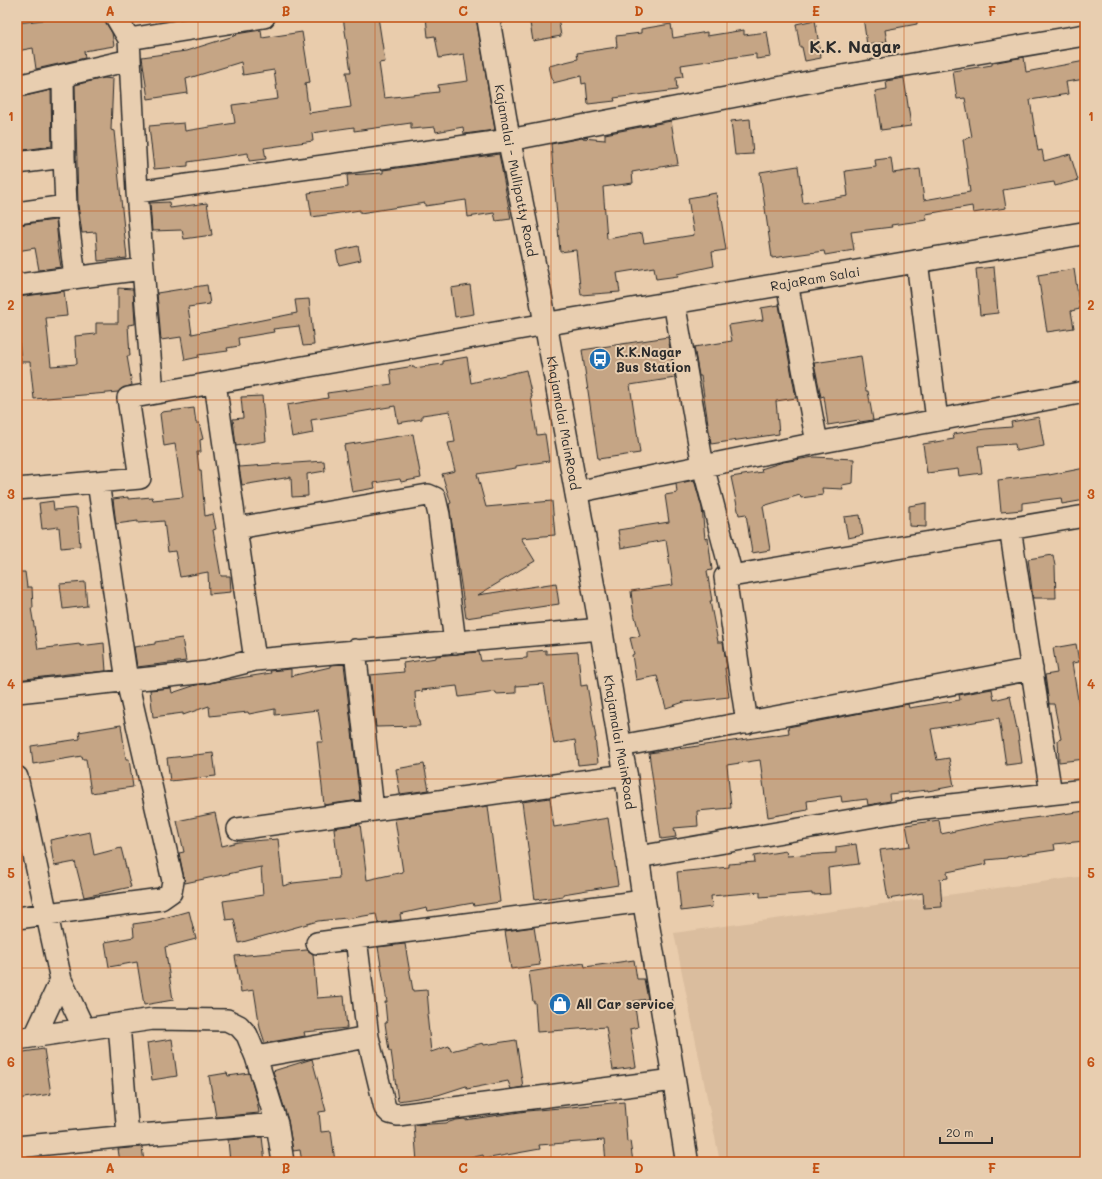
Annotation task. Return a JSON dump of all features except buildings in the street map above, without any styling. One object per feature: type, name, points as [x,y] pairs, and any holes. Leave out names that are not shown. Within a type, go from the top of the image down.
[{"type":"main road","name":"Kajamalai - Mullipatty Road","points":[[488,17],[509,140],[546,324]]},
{"type":"main road","name":"RajaRam Salai","points":[[546,324],[1085,233]]},
{"type":"main road","name":"Khajamalai MainRoad","points":[[546,324],[626,776],[644,901],[687,1162]]},
{"type":"street","points":[[116,17],[129,39],[137,192],[153,393]]},
{"type":"street","points":[[129,39],[264,17]]},
{"type":"street","points":[[137,192],[509,140],[824,79],[1085,35]]},
{"type":"street","points":[[17,86],[130,60]]},
{"type":"street","points":[[63,75],[66,206],[75,278]]},
{"type":"street","points":[[17,163],[64,157]]},
{"type":"street","points":[[17,213],[66,206]]},
{"type":"street","points":[[917,261],[938,420]]},
{"type":"street","points":[[17,285],[143,269]]},
{"type":"street","points":[[787,283],[817,442]]},
{"type":"street","points":[[674,302],[703,466],[732,576]]},
{"type":"street","points":[[128,398],[546,324]]},
{"type":"street","points":[[17,489],[140,478],[128,398],[151,365]]},
{"type":"street","points":[[215,382],[255,660]]},
{"type":"street","points":[[576,492],[817,442],[1085,392]]},
{"type":"street","points":[[17,918],[161,899],[171,892],[173,881],[127,681],[98,482]]},
{"type":"street","points":[[237,528],[428,495],[435,498],[439,515],[450,638]]},
{"type":"street","points":[[747,723],[725,577],[1085,516]]},
{"type":"street","points":[[1010,528],[1051,794]]},
{"type":"street","points":[[17,692],[207,672],[255,660],[355,650],[450,638],[600,629]]},
{"type":"street","points":[[355,650],[373,810]]},
{"type":"street","points":[[620,746],[1032,669]]},
{"type":"street","points":[[238,829],[626,776]]},
{"type":"street","points":[[17,777],[61,980],[84,1029]]},
{"type":"street","points":[[638,856],[915,809],[1085,790]]},
{"type":"street","points":[[317,943],[644,901]]},
{"type":"street","points":[[356,938],[368,1037],[385,1108],[390,1113],[398,1115],[674,1080]]},
{"type":"street","points":[[26,1038],[61,980]]},
{"type":"street","points":[[26,1038],[153,1019],[227,1020],[239,1026],[247,1035],[256,1057],[277,1124],[283,1162]]},
{"type":"street","points":[[119,1024],[128,1136]]},
{"type":"street","points":[[256,1057],[368,1037]]},
{"type":"street","points":[[17,1147],[277,1124]]},
{"type":"shaded area","points":[[1085,876],[1085,1162],[720,1162],[674,933]]},
{"type":"place","name":"K.K.Nagar Bus Station","points":[[600,359]]},
{"type":"place","name":"All Car service","points":[[560,1004]]},
{"type":"district","name":"K.K. Nagar","points":[[855,47]]}]
